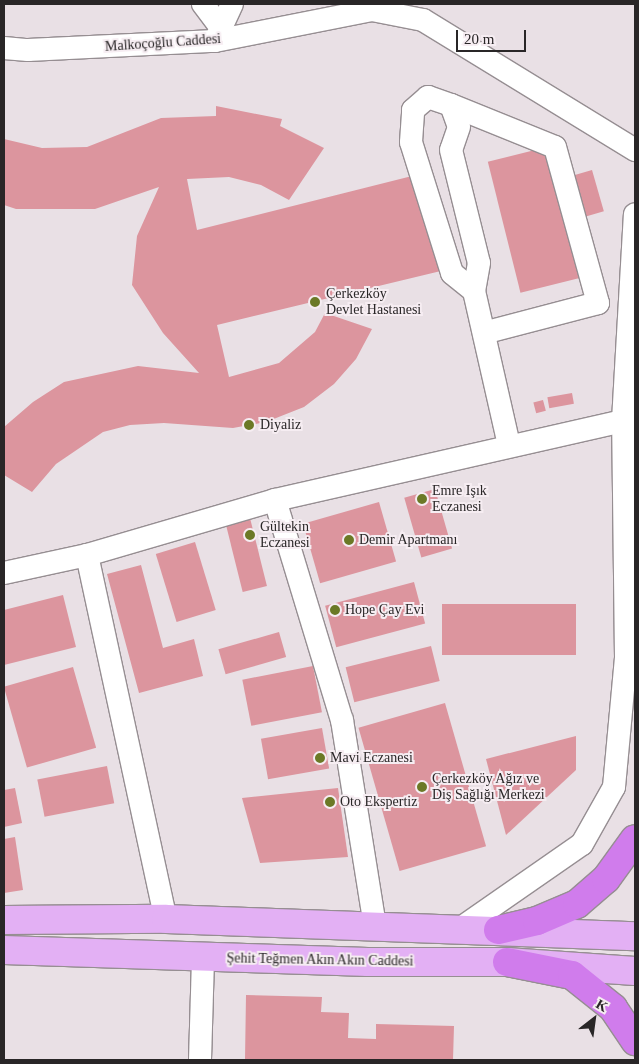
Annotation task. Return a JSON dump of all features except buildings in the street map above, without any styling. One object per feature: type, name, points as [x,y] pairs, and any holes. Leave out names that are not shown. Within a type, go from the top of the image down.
[{"type":"highway","points":[[498,930],[537,921],[577,904],[606,879],[635,840]]},
{"type":"highway","points":[[507,962],[572,975],[613,1008],[635,1041]]},
{"type":"main road","points":[[4,920],[166,919],[461,928],[635,936]]},
{"type":"main road","name":"Şehit Teğmen Akın Akın Caddesi","points":[[4,950],[204,957],[507,962],[635,971]]},
{"type":"street","points":[[203,4],[218,34]]},
{"type":"street","points":[[218,34],[232,4]]},
{"type":"street","points":[[369,6],[423,20],[635,150]]},
{"type":"street","name":"Malkoçoğlu Caddesi","points":[[4,48],[28,50],[218,34],[369,6]]},
{"type":"street","points":[[474,292],[452,273],[411,142],[412,110],[428,97],[555,147],[598,303],[484,333]]},
{"type":"street","points":[[451,105],[459,127],[451,150],[479,263],[474,292],[509,445]]},
{"type":"street","points":[[461,928],[582,844],[614,788],[626,657],[623,420],[635,214]]},
{"type":"street","points":[[4,573],[87,555],[275,500],[623,420]]},
{"type":"street","points":[[275,500],[342,720],[376,926]]},
{"type":"street","points":[[87,555],[166,919]]},
{"type":"street","points":[[200,1060],[204,957]]},
{"type":"place","name":"Çerkezköy Devlet Hastanesi","points":[[315,302]]},
{"type":"place","name":"Diyaliz","points":[[249,425]]},
{"type":"place","name":"Emre Işık Eczanesi","points":[[422,499]]},
{"type":"place","name":"Gültekin Eczanesi","points":[[250,535]]},
{"type":"place","name":"Demir Apartmanı","points":[[349,540]]},
{"type":"place","name":"Hope Çay Evi","points":[[335,610]]},
{"type":"place","name":"Mavi Eczanesi","points":[[320,758]]},
{"type":"place","name":"Çerkezköy Ağız ve Diş Sağlığı Merkezi","points":[[422,787]]},
{"type":"place","name":"Oto Ekspertiz","points":[[330,802]]}]
